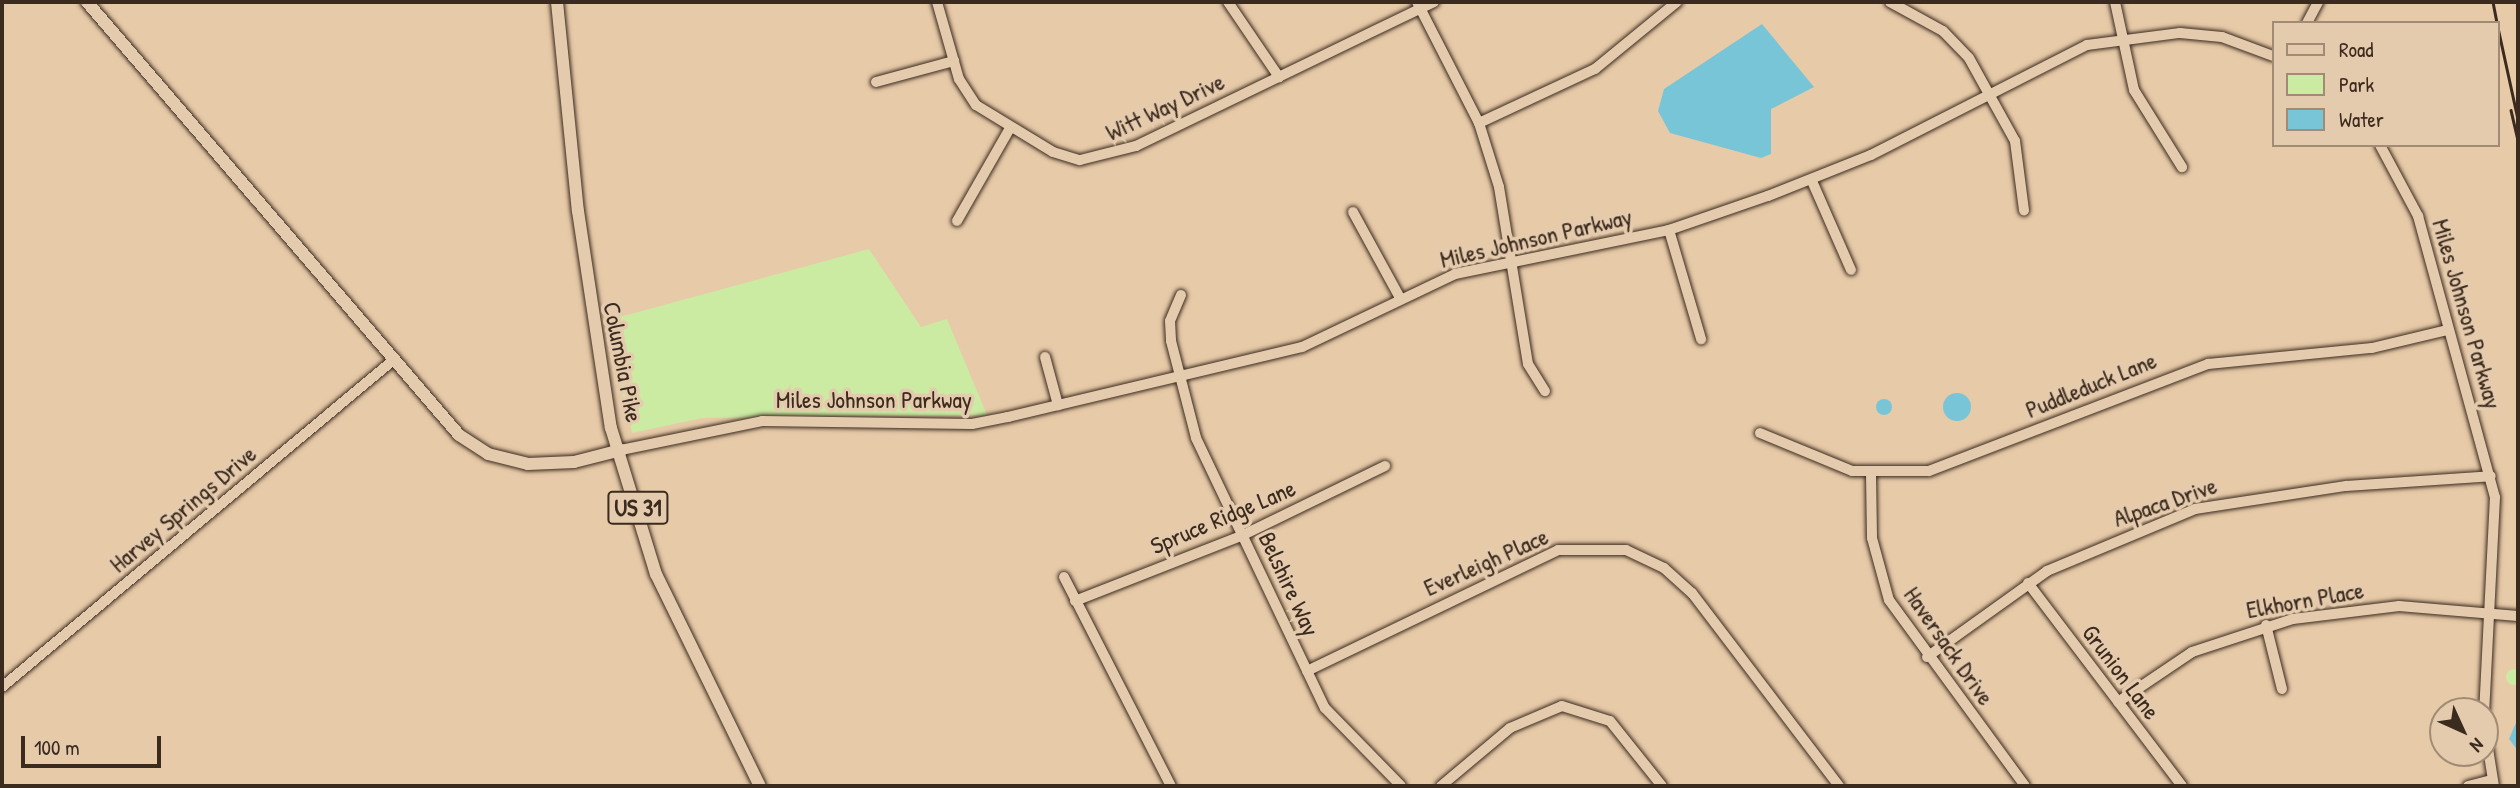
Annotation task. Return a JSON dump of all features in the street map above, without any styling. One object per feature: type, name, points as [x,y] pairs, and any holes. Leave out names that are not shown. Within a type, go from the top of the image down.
[{"type":"main road","points":[[87,2],[391,362],[458,435],[488,454],[552,465],[621,450]]},
{"type":"main road","name":"Columbia Pike","points":[[557,2],[578,211],[601,385],[656,574],[760,786]]},
{"type":"street","name":"Witt Way Drive","points":[[937,2],[954,61],[968,95],[1010,128],[1063,156],[1099,160],[1279,77],[1419,5],[1434,2]]},
{"type":"street","points":[[1228,2],[1279,77]]},
{"type":"street","points":[[1479,123],[1595,69],[1677,2]]},
{"type":"street","points":[[1890,2],[1958,44],[1989,92],[2021,159],[2024,210]]},
{"type":"street","points":[[2115,2],[2134,90],[2182,167]]},
{"type":"street","points":[[2308,21],[2318,2]]},
{"type":"street","points":[[1419,5],[1479,123],[1514,261],[1528,364],[1545,391]]},
{"type":"street","name":"Miles Johnson Parkway","points":[[621,450],[762,421],[972,424],[1301,347],[1442,278],[1669,230],[1812,181],[2064,53],[2121,36],[2206,35],[2272,56]]},
{"type":"street","points":[[876,82],[954,61]]},
{"type":"street","points":[[957,221],[1010,128]]},
{"type":"street","name":"Miles Johnson Parkway","points":[[2380,147],[2418,216],[2447,330],[2491,477],[2493,611],[2485,697]]},
{"type":"street","points":[[1812,181],[1851,270]]},
{"type":"street","points":[[1353,212],[1401,298]]},
{"type":"street","points":[[1669,230],[1701,339]]},
{"type":"street","name":"Belshire Way","points":[[1181,295],[1170,321],[1176,376],[1196,438],[1307,671],[1339,725],[1401,786]]},
{"type":"street","name":"Puddleduck Lane","points":[[1760,433],[1812,459],[1871,474],[1946,466],[2229,359],[2372,348],[2447,330]]},
{"type":"street","points":[[1045,357],[1058,405]]},
{"type":"street","name":"Harvey Springs Drive","points":[[2,687],[391,362]]},
{"type":"street","name":"Spruce Ridge Lane","points":[[1075,601],[1243,535],[1385,467]]},
{"type":"street","name":"Haversack Drive","points":[[1871,474],[1872,538],[1882,582],[1927,657],[2025,786]]},
{"type":"street","name":"Alpaca Drive","points":[[1927,657],[2028,583],[2214,504],[2346,486],[2491,477]]},
{"type":"street","name":"Everleigh Place","points":[[1307,671],[1558,550],[1626,550],[1664,568],[1692,593],[1839,786]]},
{"type":"street","points":[[1063,577],[1171,786]]},
{"type":"street","name":"Grunion Lane","points":[[2028,583],[2182,786]]},
{"type":"street","name":"Elkhorn Place","points":[[2118,702],[2192,652],[2266,625],[2399,606],[2493,611],[2518,616]]},
{"type":"street","points":[[2266,625],[2283,689]]},
{"type":"street","points":[[1441,786],[1510,728],[1562,706],[1609,721],[1662,786]]},
{"type":"street","points":[[2468,786],[2493,783]]},
{"type":"green space","points":[[869,249],[921,327],[947,319],[987,415],[702,418],[632,433],[605,321]]},
{"type":"green space","points":[[2508,671],[2520,671],[2520,683],[2508,683]]},
{"type":"water","points":[[1762,24],[1814,87],[1771,109],[1771,154],[1761,158],[1670,133],[1658,111],[1664,89]]},
{"type":"water","points":[[1957,393],[1967,397],[1971,407],[1967,417],[1957,421],[1947,417],[1943,407],[1947,397]]},
{"type":"water","points":[[1881,399],[1887,399],[1892,407],[1890,413],[1881,415],[1876,410],[1876,404]]},
{"type":"water","points":[[2518,718],[2518,751],[2509,739]]},
{"type":"railway","points":[[2493,2],[2497,21]]},
{"type":"railway","points":[[2499,32],[2518,119]]},
{"type":"railway","points":[[2511,110],[2518,140]]}]
